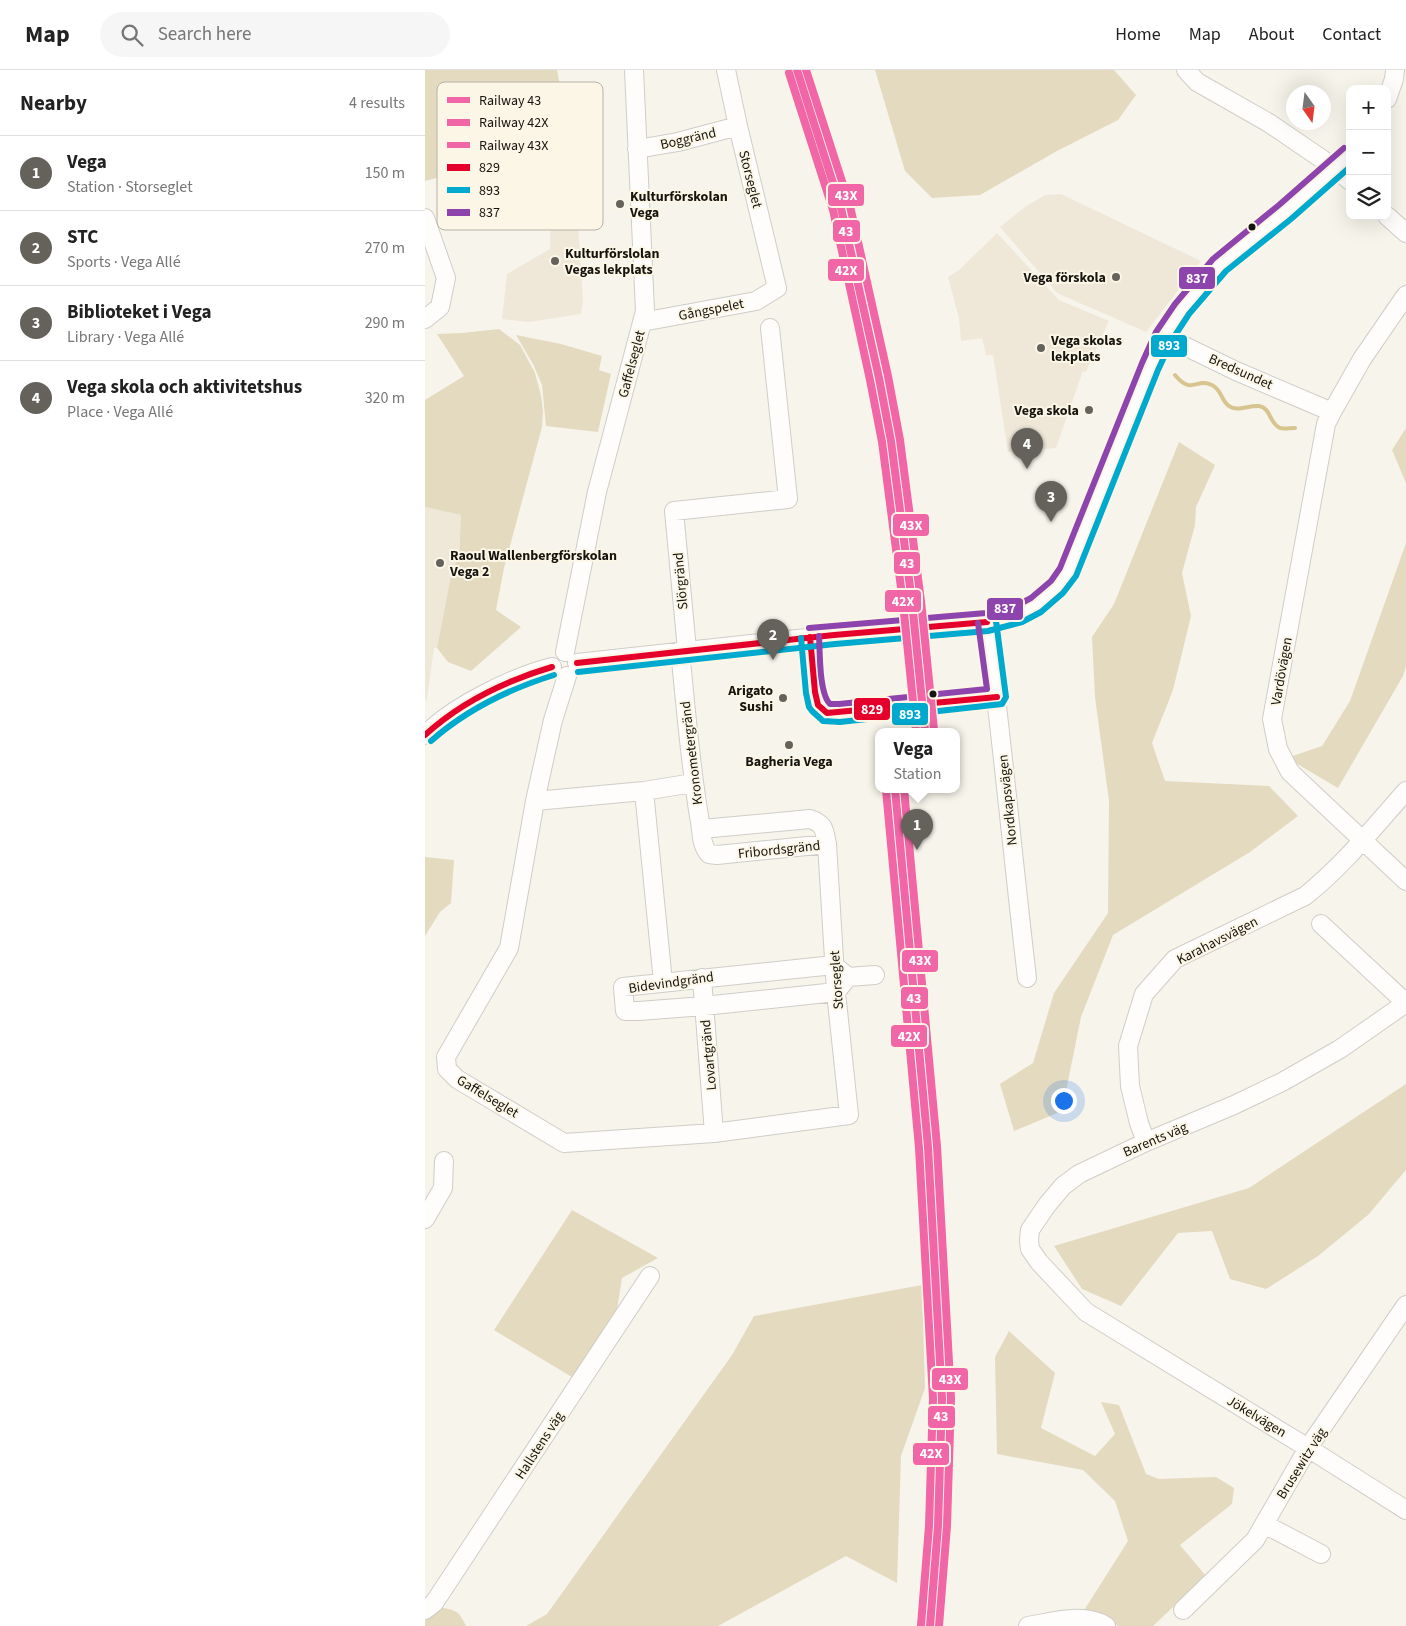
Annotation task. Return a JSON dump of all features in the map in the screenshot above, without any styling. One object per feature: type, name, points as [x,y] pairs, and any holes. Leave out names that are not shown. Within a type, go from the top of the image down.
[{"type":"street","name":"Gaffelseglet","points":[[634,70],[645,311],[597,492],[570,663],[553,720],[535,801],[509,948],[446,1057],[447,1069],[457,1079],[564,1143],[714,1133],[849,1115]]},
{"type":"street","name":"Storseglet","points":[[726,70],[777,288]]},
{"type":"street","points":[[1186,70],[1197,82],[1269,123],[1346,178]]},
{"type":"street","points":[[1391,89],[1395,79],[1395,70]]},
{"type":"street","name":"Boggränd","points":[[637,149],[678,142],[738,126]]},
{"type":"street","points":[[425,736],[433,727],[478,698],[532,672],[552,667],[553,660],[570,663],[683,650],[987,622],[1019,614],[1036,605],[1057,587],[1068,572],[1150,367],[1164,336],[1181,310],[1220,265],[1346,158]]},
{"type":"street","points":[[425,218],[446,278],[440,307],[425,319]]},
{"type":"street","points":[[1391,220],[1406,233]]},
{"type":"street","name":"Gångspelet","points":[[642,322],[756,300],[777,288]]},
{"type":"street","name":"Vardövägen","points":[[1406,295],[1362,359],[1325,408],[1326,424],[1272,719],[1278,749],[1290,772],[1406,881]]},
{"type":"street","name":"Slörgränd","points":[[683,650],[674,511],[788,500],[770,328]]},
{"type":"street","name":"Bredsundet","points":[[1164,336],[1236,371],[1325,408]]},
{"type":"street","name":"Nordkapsvägen","points":[[987,622],[997,696],[1012,857],[1027,978]]},
{"type":"street","name":"Kronometergränd","points":[[683,650],[693,783],[703,848],[709,854]]},
{"type":"street","points":[[535,801],[644,791],[693,783]]},
{"type":"street","points":[[644,791],[663,982]]},
{"type":"street","name":"Karahavsvägen","points":[[1146,1142],[1139,1123],[1130,1086],[1128,1046],[1145,994],[1175,959],[1305,896],[1323,882],[1406,791]]},
{"type":"street","name":"Fribordsgränd","points":[[701,829],[809,819],[818,822],[824,828],[827,844],[717,856],[709,854]]},
{"type":"street","name":"Storseglet","points":[[827,844],[836,992],[849,1115]]},
{"type":"street","points":[[1321,924],[1406,1003]]},
{"type":"street","points":[[834,965],[848,977],[875,975]]},
{"type":"street","name":"Bidevindgränd","points":[[834,965],[623,987],[625,1011],[704,1006],[836,992]]},
{"type":"street","points":[[836,992],[848,977]]},
{"type":"street","name":"Lovartgränd","points":[[702,978],[714,1133]]},
{"type":"street","name":"Barents väg","points":[[1106,1324],[1086,1312],[1039,1262],[1031,1249],[1030,1230],[1063,1186],[1079,1174],[1146,1142],[1225,1109],[1282,1082],[1340,1050],[1406,1003]]},
{"type":"street","points":[[425,1219],[443,1188],[444,1161]]},
{"type":"street","name":"Hallstens väg","points":[[425,1610],[434,1603],[650,1276]]},
{"type":"street","name":"Brusewitz väg","points":[[1183,1610],[1255,1540],[1308,1448],[1406,1307]]},
{"type":"street","name":"Jökelvägen","points":[[1106,1324],[1406,1510]]},
{"type":"street","points":[[1264,1524],[1321,1554]]},
{"type":"street","points":[[1028,1626],[1070,1619],[1098,1620],[1106,1626]]},
{"type":"shaded area","points":[[425,70],[557,70],[559,82],[437,82],[437,178],[425,181]]},
{"type":"shaded area","points":[[875,70],[1114,70],[1136,95],[1118,120],[1057,151],[980,195],[932,198],[905,171]]},
{"type":"shaded area","name":"Vega förskola","points":[[1061,194],[1201,261],[1146,332],[1057,293],[1000,227],[1025,207],[1045,195]]},
{"type":"shaded area","name":"Kulturförslolan Vegas lekplats","points":[[550,230],[578,230],[583,300],[581,314],[529,322],[502,319],[507,274],[550,249]]},
{"type":"shaded area","name":"Vega skolas lekplats","points":[[997,233],[1059,300],[1109,321],[1086,372],[1083,371],[1056,448],[1008,452],[993,355],[986,355],[982,338],[961,341],[959,318],[948,277],[959,270]]},
{"type":"shaded area","points":[[499,329],[520,345],[535,373],[541,395],[542,427],[504,568],[496,610],[521,627],[471,671],[448,662],[437,648],[452,570],[459,556],[461,515],[425,507],[425,400],[464,376],[437,334]]},
{"type":"shaded area","points":[[516,335],[561,344],[602,356],[599,370],[611,374],[598,432],[546,426],[542,385],[533,364]]},
{"type":"shaded area","points":[[1406,428],[1406,483],[1392,450]]},
{"type":"shaded area","points":[[1179,442],[1215,465],[1196,507],[1195,525],[1182,573],[1191,616],[1173,690],[1152,743],[1165,781],[1269,786],[1298,816],[1250,852],[1113,935],[1081,1017],[1062,1111],[1014,1131],[1000,1084],[1033,1063],[1054,993],[1108,913],[1109,801],[1095,697],[1092,637],[1114,604]]},
{"type":"shaded area","name":"Raoul Wallenbergförskolan Vega 2","points":[[425,507],[461,515],[459,556],[452,570],[437,648],[434,648],[427,699],[425,701]]},
{"type":"shaded area","points":[[1406,543],[1406,666],[1403,676],[1338,788],[1287,758],[1322,746],[1350,701]]},
{"type":"shaded area","points":[[425,857],[454,860],[451,903],[440,912],[425,936]]},
{"type":"shaded area","points":[[1406,1084],[1406,1170],[1368,1215],[1318,1256],[1266,1289],[1230,1279],[1212,1231],[1178,1233],[1121,1306],[1082,1289],[1054,1246],[1249,1188]]},
{"type":"shaded area","points":[[572,1210],[658,1258],[622,1278],[616,1316],[575,1379],[494,1330]]},
{"type":"shaded area","points":[[922,1285],[925,1388],[901,1456],[897,1583],[846,1556],[718,1626],[526,1626],[547,1614],[732,1355],[754,1316]]},
{"type":"shaded area","points":[[1009,1331],[1055,1373],[1041,1428],[1095,1456],[1115,1434],[1101,1402],[1119,1405],[1146,1474],[1159,1479],[1216,1477],[1234,1488],[1232,1504],[1180,1545],[1206,1576],[1153,1626],[1118,1626],[1104,1615],[1083,1612],[1128,1541],[1115,1501],[1083,1470],[997,1454],[995,1357]]},
{"type":"shaded area","points":[[439,1607],[456,1612],[461,1616],[466,1626],[425,1626],[425,1621]]},
{"type":"waterway","points":[[1175,375],[1186,384],[1207,383],[1212,385],[1218,390],[1226,404],[1232,408],[1263,407],[1276,426],[1280,428],[1295,428]]},
{"type":"rail line","name":"43","points":[[797,70],[841,208],[879,378],[891,441],[912,602],[925,728]]},
{"type":"rail line","name":"43X","points":[[806,70],[850,206],[888,376],[900,440],[921,601],[934,728]]},
{"type":"rail line","name":"42X","points":[[789,73],[833,210],[882,442],[903,603],[916,728]]},
{"type":"rail line","name":"42X","points":[[886,793],[919,1148],[933,1398],[929,1526],[921,1625]]},
{"type":"rail line","name":"43","points":[[895,793],[928,1147],[942,1398],[938,1526],[930,1626]]},
{"type":"rail line","name":"43X","points":[[904,793],[937,1146],[951,1398],[947,1526],[939,1626]]},
{"type":"transit line","name":"837","points":[[809,628],[986,613],[1016,606],[1031,598],[1051,581],[1060,568],[1156,332],[1175,304],[1213,259],[1344,148]]},
{"type":"transit line","name":"893","points":[[578,672],[835,644],[988,631],[1022,622],[1041,612],[1063,593],[1076,576],[1158,370],[1172,340],[1189,314],[1226,271],[1291,219],[1346,171]]},
{"type":"transit line","name":"893","points":[[801,638],[809,707],[823,721],[840,722],[1002,704],[1006,697],[996,621]]},
{"type":"transit line","name":"829","points":[[577,663],[834,635],[987,622]]},
{"type":"transit line","name":"837","points":[[819,636],[822,682],[826,699],[830,704],[839,704],[987,689],[978,623]]},
{"type":"transit line","name":"829","points":[[810,637],[815,692],[818,705],[827,713],[997,697]]},
{"type":"transit line","name":"829","points":[[425,735],[453,712],[484,694],[517,679],[552,667]]},
{"type":"transit line","name":"893","points":[[431,741],[473,710],[521,687],[554,675]]},
{"type":"place","name":"Kulturförskolan Vega","points":[[620,204]]},
{"type":"place","name":"Kulturförslolan Vegas lekplats","points":[[555,261]]},
{"type":"place","name":"Vega förskola","points":[[1116,277]]},
{"type":"place","name":"Vega skolas lekplats","points":[[1041,348]]},
{"type":"place","name":"Vega skola","points":[[1089,410]]},
{"type":"place","name":"Vega skola och aktivitetshus","points":[[1027,469]]},
{"type":"place","name":"Biblioteket i Vega","points":[[1051,522]]},
{"type":"place","name":"Raoul Wallenbergförskolan Vega 2","points":[[440,563]]},
{"type":"place","name":"STC","points":[[773,660]]},
{"type":"place","name":"Arigato Sushi","points":[[783,698]]},
{"type":"place","name":"Bagheria Vega","points":[[789,745]]},
{"type":"place","name":"Vega","points":[[917,850]]}]
